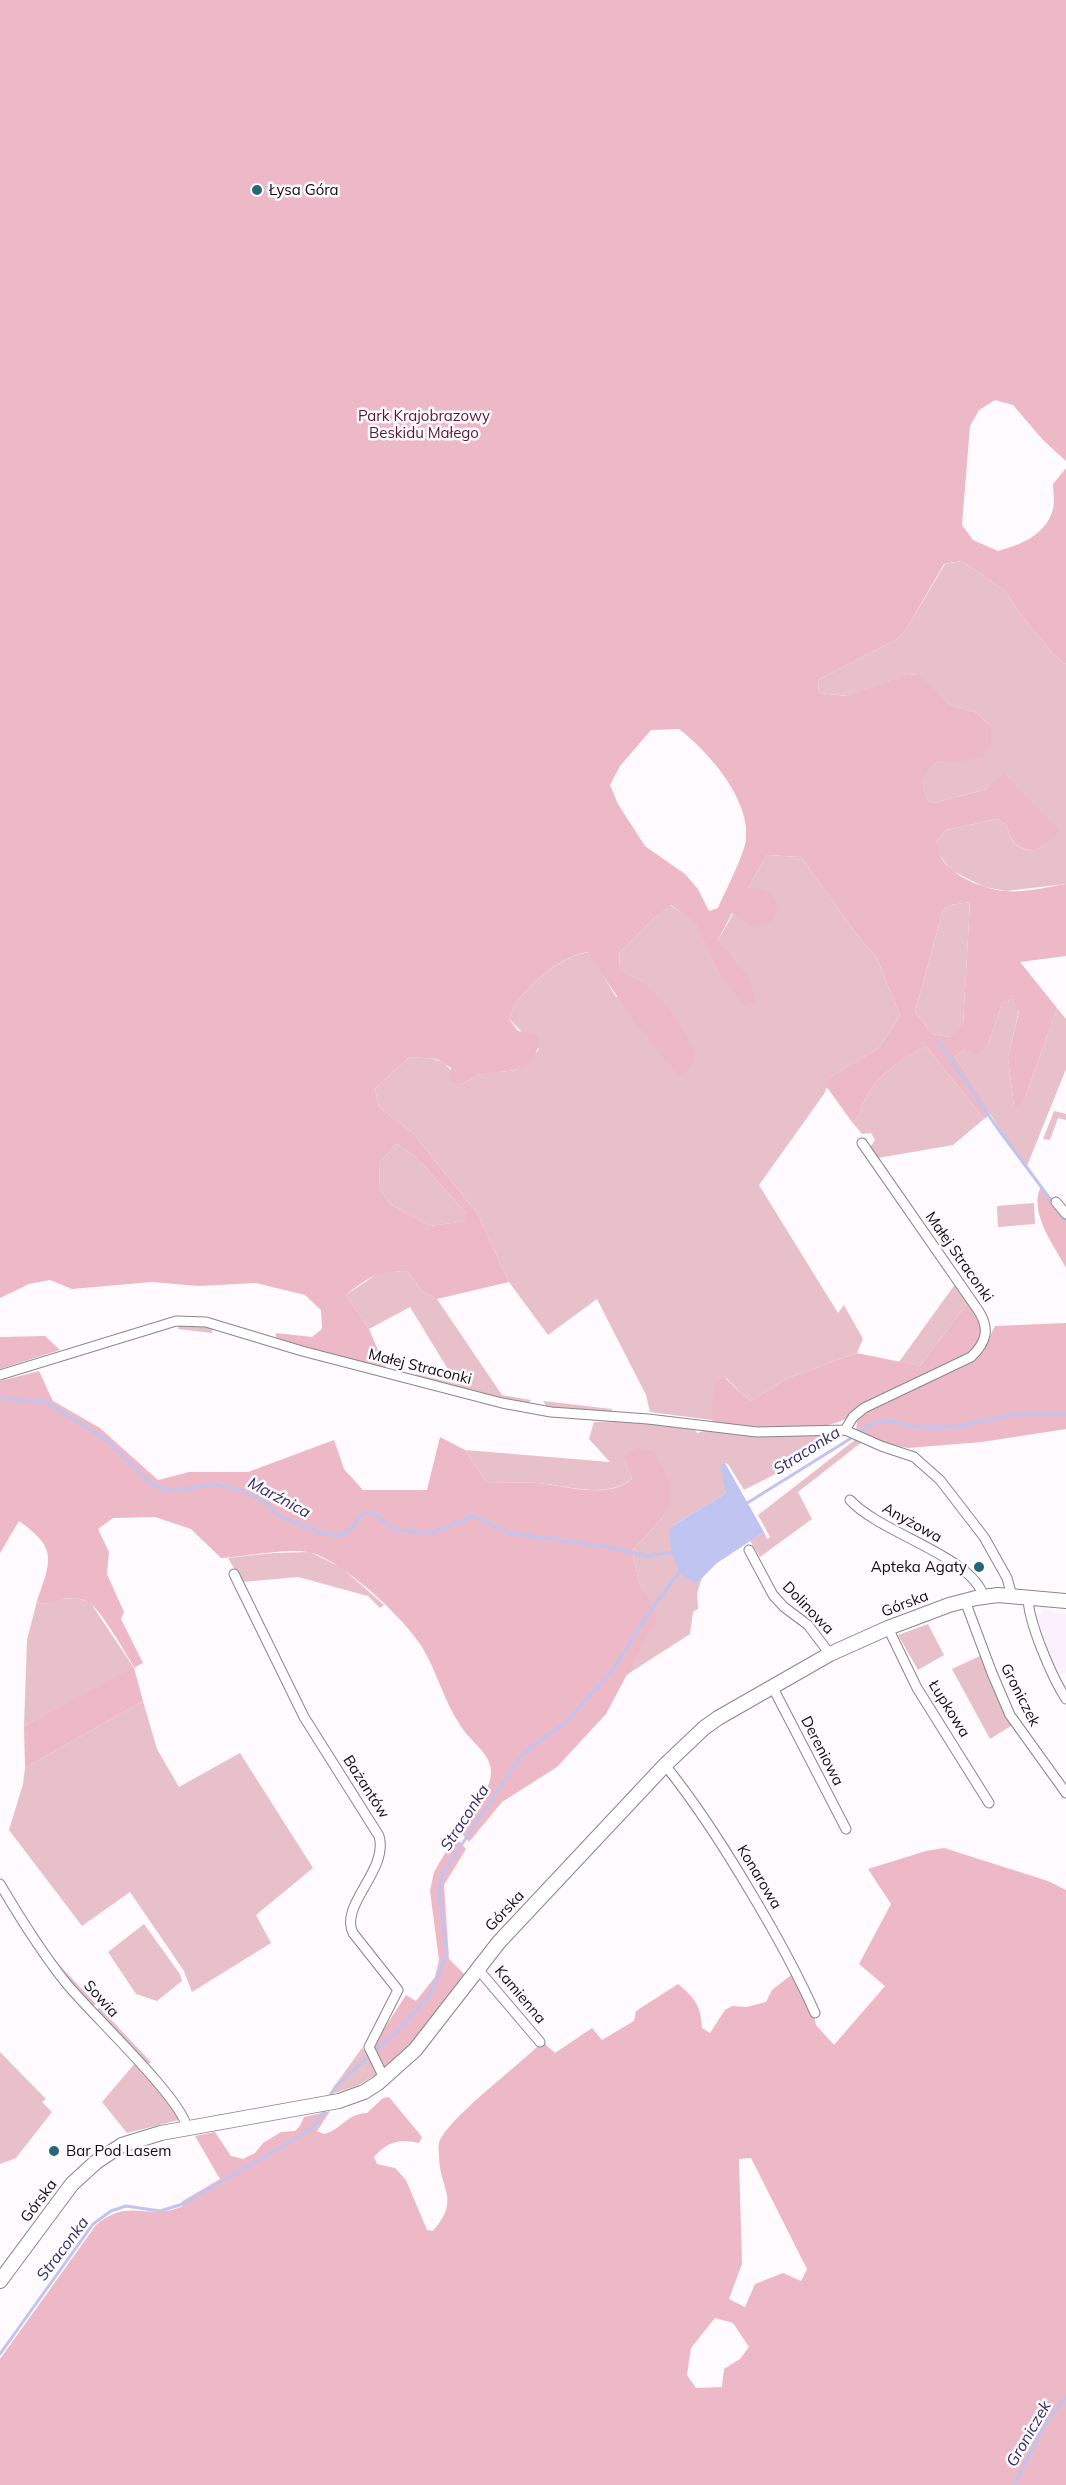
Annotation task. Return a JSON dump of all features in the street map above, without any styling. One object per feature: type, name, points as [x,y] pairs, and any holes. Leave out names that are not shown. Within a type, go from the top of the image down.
[{"type":"street","name":"Małej Straconki","points":[[847,1431],[853,1417],[864,1408],[971,1357],[984,1342],[987,1331],[986,1324],[978,1310],[862,1143]]},
{"type":"street","points":[[1056,1202],[1066,1215]]},
{"type":"street","name":"Małej Straconki","points":[[0,1375],[156,1326],[190,1320],[206,1322],[428,1385],[539,1410],[648,1419],[752,1432],[847,1431],[914,1457],[940,1480],[984,1537],[1007,1578],[1012,1596]]},
{"type":"street","name":"Anyżowa","points":[[850,1500],[877,1521],[942,1556],[974,1579],[984,1597]]},
{"type":"street","name":"Dolinowa","points":[[749,1550],[773,1595],[784,1607],[808,1625],[830,1654]]},
{"type":"street","name":"Bażantów","points":[[234,1574],[304,1717],[379,1836],[381,1846],[379,1857],[353,1910],[350,1925],[353,1933],[398,1990],[369,2050],[384,2078]]},
{"type":"street","name":"Górska","points":[[0,2281],[61,2198],[96,2162],[111,2151],[135,2139],[339,2101],[364,2092],[384,2078],[415,2050],[477,1968],[665,1765],[704,1728],[830,1654],[888,1628],[965,1601],[984,1597],[1012,1596],[1066,1601]]},
{"type":"street","points":[[1028,1597],[1028,1608],[1037,1634],[1066,1699]]},
{"type":"street","name":"Groniczek","points":[[965,1601],[1010,1714],[1066,1793]]},
{"type":"street","name":"Łupkowa","points":[[888,1628],[917,1688],[989,1803]]},
{"type":"street","name":"Dereniowa","points":[[772,1686],[846,1829]]},
{"type":"street","name":"Konarowa","points":[[665,1765],[703,1814],[727,1853],[791,1959],[815,2013]]},
{"type":"street","name":"Sowia","points":[[0,1884],[65,1981],[156,2082],[183,2116],[187,2128]]},
{"type":"street","name":"Kamienna","points":[[477,1968],[540,2042]]},
{"type":"shaded area","points":[[962,561],[1005,591],[1021,615],[1054,655],[1066,664],[1066,884],[1006,891],[984,887],[951,870],[936,851],[936,842],[946,830],[997,819],[1006,824],[1017,846],[1034,851],[1048,843],[987,789],[934,803],[928,801],[923,783],[928,771],[938,761],[964,761],[991,726],[975,712],[950,705],[918,675],[906,674],[848,696],[819,693],[818,680],[897,639],[907,628],[945,564]]},
{"type":"shaded area","points":[[767,855],[801,857],[860,939],[876,956],[900,1015],[879,1048],[832,1076],[824,1094],[759,1185],[838,1313],[844,1305],[863,1339],[857,1353],[788,1378],[750,1401],[726,1378],[712,1403],[712,1420],[650,1412],[646,1395],[597,1299],[548,1335],[509,1282],[477,1213],[413,1133],[379,1107],[375,1089],[409,1057],[440,1061],[450,1069],[460,1085],[477,1076],[511,1071],[525,1065],[539,1049],[509,1019],[521,997],[553,967],[577,955],[589,952],[616,997],[645,983],[620,969],[619,953],[670,905],[695,921],[717,971],[732,959],[718,940]]},
{"type":"shaded area","points":[[970,902],[963,1026],[949,1037],[932,1034],[915,1012],[943,910],[951,905]]},
{"type":"shaded area","points":[[1012,999],[1019,1010],[1008,1058],[1014,1106],[1026,1095],[1057,1008],[1066,1019],[1066,1069],[1027,1166],[1002,1133],[955,1056],[965,1049],[988,1045],[1002,1003]]},
{"type":"shaded area","points":[[926,1046],[984,1119],[953,1145],[878,1158],[870,1147],[875,1140],[871,1133],[862,1134],[852,1122],[859,1114],[877,1081],[900,1062]]},
{"type":"shaded area","points":[[1054,1111],[1066,1114],[1066,1120],[1058,1118],[1050,1140],[1043,1139]]},
{"type":"shaded area","points":[[396,1144],[416,1157],[466,1213],[466,1221],[430,1226],[390,1204],[380,1189],[379,1163]]},
{"type":"shaded area","points":[[1034,1203],[1035,1224],[998,1227],[997,1206]]},
{"type":"shaded area","points":[[407,1271],[422,1291],[437,1299],[502,1395],[531,1400],[527,1405],[417,1378],[416,1374],[457,1384],[410,1307],[369,1329],[346,1295],[380,1272]]},
{"type":"shaded area","points":[[956,1283],[969,1301],[920,1366],[899,1362]]},
{"type":"shaded area","points":[[179,1324],[213,1327],[212,1333],[178,1329]]},
{"type":"shaded area","points":[[543,1401],[612,1409],[611,1412],[548,1409]]},
{"type":"shaded area","points":[[624,1421],[694,1429],[697,1433],[707,1430],[769,1436],[838,1432],[845,1435],[811,1456],[744,1490],[728,1464],[725,1463],[726,1493],[674,1525],[697,1583],[702,1578],[697,1593],[698,1609],[693,1612],[690,1634],[625,1676],[657,1616],[639,1582],[632,1551],[669,1510],[624,1458],[632,1479],[611,1488],[587,1490],[538,1483],[487,1483],[465,1450],[610,1462],[589,1439],[594,1422]]},
{"type":"shaded area","points":[[856,1439],[862,1442],[798,1492],[812,1519],[760,1557],[750,1541],[764,1532],[767,1539],[770,1537],[758,1515]]},
{"type":"shaded area","points":[[310,1552],[342,1568],[384,1605],[380,1608],[368,1596],[298,1577],[242,1582],[228,1558]]},
{"type":"shaded area","points":[[76,1598],[90,1602],[134,1668],[24,1726],[27,1640],[37,1601],[43,1604],[58,1599]]},
{"type":"shaded area","points":[[1041,1607],[1049,1608],[1054,1613],[1066,1614],[1066,1673],[1056,1675],[1042,1640],[1034,1615],[1042,1613]]},
{"type":"shaded area","points":[[928,1624],[944,1655],[918,1670],[898,1635]]},
{"type":"shaded area","points":[[982,1655],[1014,1724],[990,1739],[952,1669]]},
{"type":"shaded area","points":[[143,1701],[157,1749],[179,1787],[240,1753],[313,1868],[256,1915],[271,1943],[192,1992],[184,1971],[130,1892],[82,1926],[9,1830],[23,1784],[25,1768]]},
{"type":"shaded area","points":[[144,1924],[180,1974],[182,1981],[157,2001],[136,1994],[108,1952]]},
{"type":"shaded area","points":[[49,1954],[96,2004],[91,2007]]},
{"type":"shaded area","points":[[99,2007],[151,2062],[146,2066],[96,2012]]},
{"type":"shaded area","points":[[362,2048],[367,2052],[377,2074],[357,2086],[328,2095]]},
{"type":"shaded area","points":[[0,2052],[46,2099],[42,2102],[52,2112],[16,2158],[0,2164]]},
{"type":"shaded area","points":[[136,2062],[179,2116],[179,2120],[127,2133],[102,2102]]},
{"type":"green space","name":"Park Krajobrazowy Beskidu Małego","points":[[0,0],[1066,0],[1066,461],[1043,440],[1013,405],[995,400],[979,410],[970,426],[962,525],[973,540],[998,551],[1032,537],[1045,526],[1050,518],[1054,506],[1053,484],[1066,468],[1066,664],[1054,655],[1021,615],[1005,591],[962,561],[944,564],[907,628],[897,639],[818,680],[819,693],[847,696],[906,674],[919,675],[950,705],[975,712],[991,726],[991,743],[983,757],[964,761],[938,761],[929,771],[923,783],[928,801],[934,803],[987,789],[1004,773],[1059,830],[1048,843],[1034,851],[1018,846],[1010,836],[1006,824],[997,819],[946,830],[936,842],[938,852],[952,870],[984,887],[1020,891],[1066,884],[1066,956],[1020,962],[1057,1008],[1019,1109],[1014,1106],[1008,1058],[1019,1011],[1012,999],[1002,1003],[988,1045],[978,1054],[965,1049],[955,1056],[991,1114],[984,1119],[926,1046],[900,1062],[877,1081],[859,1114],[852,1122],[826,1086],[832,1076],[879,1048],[900,1015],[876,956],[860,939],[801,857],[767,855],[748,888],[766,891],[772,897],[778,906],[773,922],[754,928],[732,913],[718,940],[749,978],[756,1001],[745,1005],[717,971],[695,922],[671,905],[654,918],[619,953],[620,969],[645,983],[669,1008],[695,1051],[691,1067],[681,1077],[632,1017],[588,952],[564,960],[552,967],[530,986],[514,1008],[509,1019],[518,1031],[539,1034],[537,1049],[533,1059],[527,1065],[509,1071],[477,1076],[460,1085],[449,1080],[451,1068],[437,1059],[409,1057],[375,1089],[379,1107],[413,1133],[477,1213],[509,1282],[437,1299],[422,1291],[407,1271],[380,1274],[361,1283],[346,1295],[369,1329],[387,1371],[276,1339],[276,1333],[312,1337],[322,1329],[321,1310],[305,1295],[256,1283],[199,1286],[151,1282],[72,1289],[50,1280],[29,1284],[0,1298]],"holes":[[[679,729],[702,750],[725,778],[735,793],[746,825],[745,847],[738,864],[718,908],[709,911],[698,889],[685,874],[645,846],[618,804],[610,785],[620,766],[651,730]],[[970,902],[963,1025],[949,1037],[932,1034],[915,1012],[943,910],[951,905]],[[396,1144],[416,1157],[466,1213],[465,1221],[430,1226],[390,1204],[380,1189],[379,1163]]]},
{"type":"green space","points":[[1041,1186],[1066,1217],[1066,1268],[1049,1239],[1040,1217],[1038,1196]]},
{"type":"green space","points":[[969,1301],[984,1331],[975,1350],[840,1421],[825,1426],[786,1428],[715,1423],[712,1420],[712,1403],[717,1381],[725,1378],[750,1401],[788,1378],[857,1353],[920,1366]]},
{"type":"green space","points":[[1066,1323],[1066,1429],[982,1442],[908,1448],[887,1444],[856,1431],[857,1421],[867,1411],[982,1352],[995,1326]]},
{"type":"green space","points":[[45,1336],[60,1350],[0,1369],[0,1337]]},
{"type":"green space","points":[[39,1371],[53,1401],[100,1428],[158,1480],[189,1472],[248,1472],[334,1440],[344,1469],[363,1490],[427,1490],[440,1437],[465,1450],[487,1483],[538,1483],[574,1489],[599,1490],[611,1489],[632,1479],[624,1458],[628,1452],[638,1448],[654,1451],[671,1484],[669,1510],[632,1551],[639,1582],[658,1616],[606,1714],[557,1767],[502,1802],[469,1842],[459,1830],[475,1809],[488,1786],[490,1764],[454,1716],[422,1647],[401,1621],[372,1592],[340,1568],[312,1553],[293,1551],[221,1558],[191,1529],[155,1517],[113,1518],[98,1529],[109,1552],[107,1574],[124,1612],[121,1619],[143,1663],[134,1668],[143,1701],[25,1768],[24,1726],[134,1667],[106,1622],[88,1602],[77,1598],[43,1604],[37,1601],[46,1575],[48,1555],[40,1539],[31,1530],[19,1521],[0,1553],[0,1381]]},
{"type":"green space","points":[[455,1836],[466,1849],[444,1885],[449,1959],[464,1974],[418,2037],[384,2068],[373,2046],[406,1995],[416,2001],[435,1977],[439,1960],[430,1891],[434,1872]]},
{"type":"green space","points":[[944,1848],[1048,1881],[1066,1890],[1066,2485],[0,2485],[0,2359],[96,2225],[119,2212],[129,2210],[160,2212],[183,2206],[181,2202],[220,2179],[195,2136],[215,2132],[231,2156],[243,2159],[255,2153],[263,2143],[281,2132],[295,2131],[304,2117],[330,2111],[317,2131],[324,2134],[355,2116],[367,2113],[383,2098],[389,2097],[422,2137],[419,2143],[394,2142],[374,2157],[377,2164],[395,2168],[406,2180],[427,2230],[433,2231],[446,2211],[447,2194],[440,2168],[439,2150],[439,2143],[444,2133],[468,2107],[539,2045],[544,2043],[555,2053],[592,2028],[602,2040],[634,2021],[636,2011],[678,1984],[696,2003],[702,2028],[710,2033],[725,2010],[732,2006],[747,2007],[766,2002],[772,1990],[795,1972],[816,2025],[834,2045],[885,1986],[859,1964],[891,1904],[868,1869],[926,1851]],"holes":[[[751,2158],[807,2269],[801,2281],[783,2273],[755,2284],[745,2307],[729,2299],[742,2264],[739,2159]],[[715,2318],[733,2323],[749,2347],[740,2359],[724,2369],[722,2387],[696,2388],[687,2375],[691,2348]]]},
{"type":"water","points":[[725,1463],[764,1532],[717,1563],[697,1583],[683,1575],[675,1562],[669,1530],[726,1493],[720,1466]]},
{"type":"waterway","points":[[939,1042],[998,1129],[1054,1204]]},
{"type":"waterway","points":[[1061,1215],[1066,1221]]},
{"type":"waterway","name":"Marźnica","points":[[0,1398],[46,1402],[108,1441],[153,1485],[170,1491],[215,1484],[239,1490],[266,1502],[279,1516],[321,1533],[341,1536],[353,1527],[360,1515],[372,1512],[395,1530],[431,1533],[473,1516],[509,1533],[607,1547],[647,1556],[675,1552]]},
{"type":"waterway","name":"Straconka","points":[[858,1433],[874,1423],[891,1421],[921,1428],[953,1427],[1018,1414],[1066,1414]]},
{"type":"waterway","name":"Straconka","points":[[744,1505],[853,1437]]},
{"type":"waterway","name":"Straconka","points":[[330,2097],[336,2086],[399,2030],[431,1993],[447,1953],[439,1894],[442,1874],[522,1754],[565,1723],[612,1671],[650,1611],[681,1570]]},
{"type":"waterway","name":"Straconka","points":[[0,2354],[93,2224],[111,2211],[126,2206],[160,2211],[183,2204],[300,2136],[312,2128],[326,2109]]},
{"type":"waterway","name":"Groniczek","points":[[1014,2485],[1042,2430],[1066,2396]]},
{"type":"place","name":"Łysa Góra","points":[[257,190]]},
{"type":"place","name":"Apteka Agaty","points":[[979,1567]]},
{"type":"place","name":"Bar Pod Lasem","points":[[54,2151]]}]
